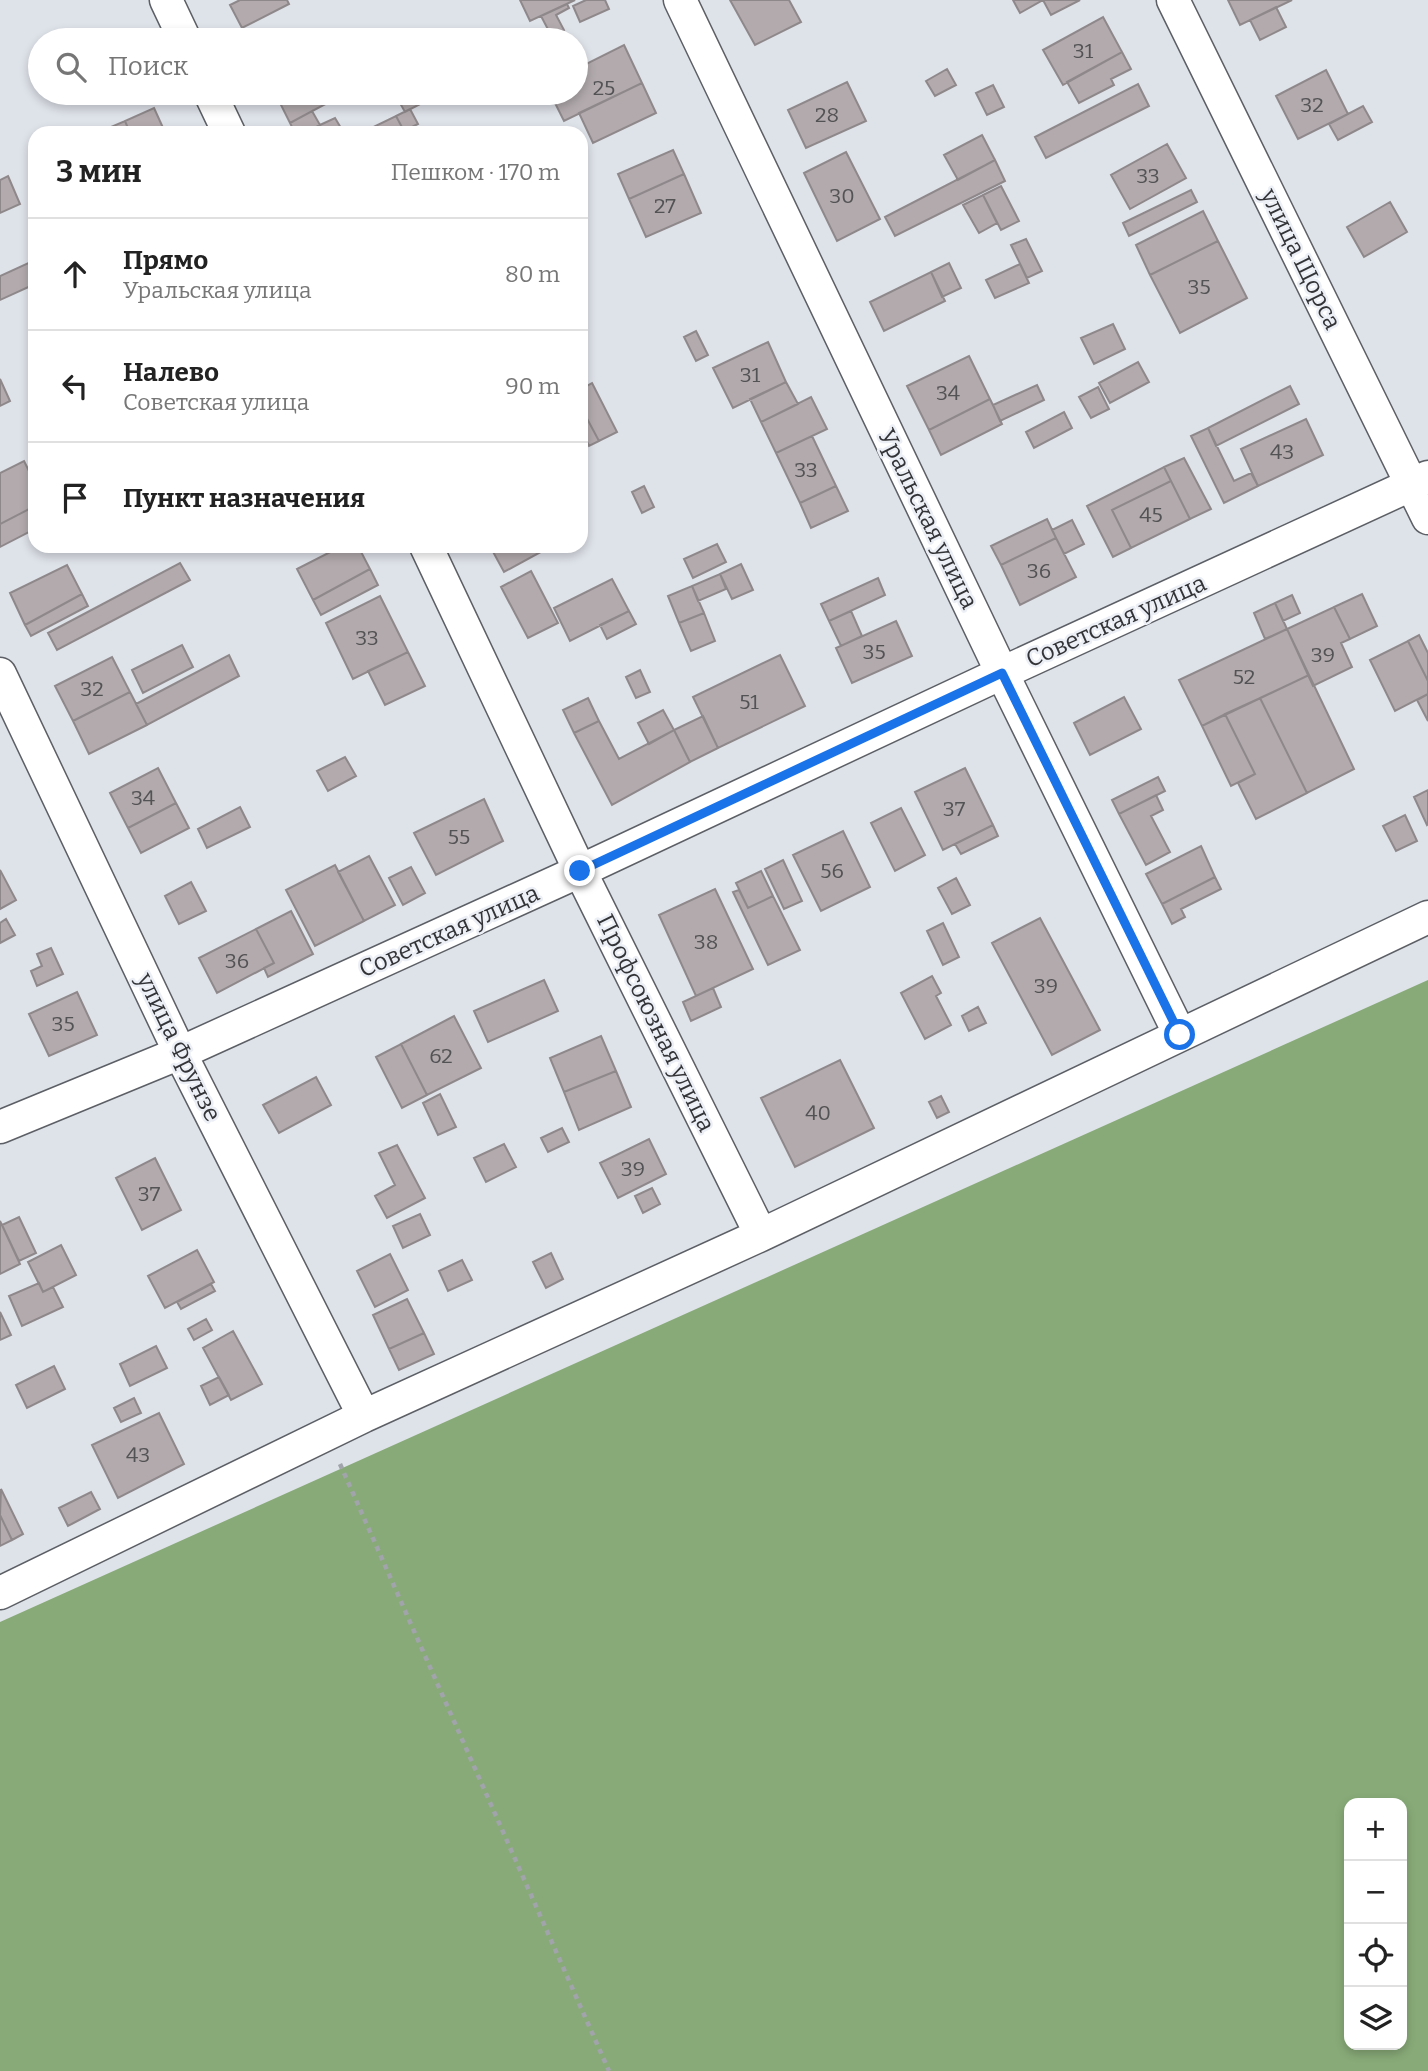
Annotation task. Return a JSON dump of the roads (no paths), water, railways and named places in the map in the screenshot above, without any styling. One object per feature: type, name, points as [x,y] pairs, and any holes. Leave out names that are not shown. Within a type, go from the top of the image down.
[{"type":"street","points":[[166,0],[179,28]]},
{"type":"street","name":"Уральская улица","points":[[680,0],[1002,673],[1180,1035]]},
{"type":"street","name":"улица Щорса","points":[[1173,0],[1420,482],[1428,518]]},
{"type":"street","points":[[216,105],[226,126]]},
{"type":"street","name":"Советская улица","points":[[0,1127],[180,1053],[1420,482]]},
{"type":"street","name":"Профсоюзная улица","points":[[429,553],[580,871],[761,1234]]},
{"type":"street","name":"улица Фрунзе","points":[[0,674],[180,1053],[364,1416]]},
{"type":"street","points":[[0,1593],[364,1416],[761,1234],[1428,917]]}]
